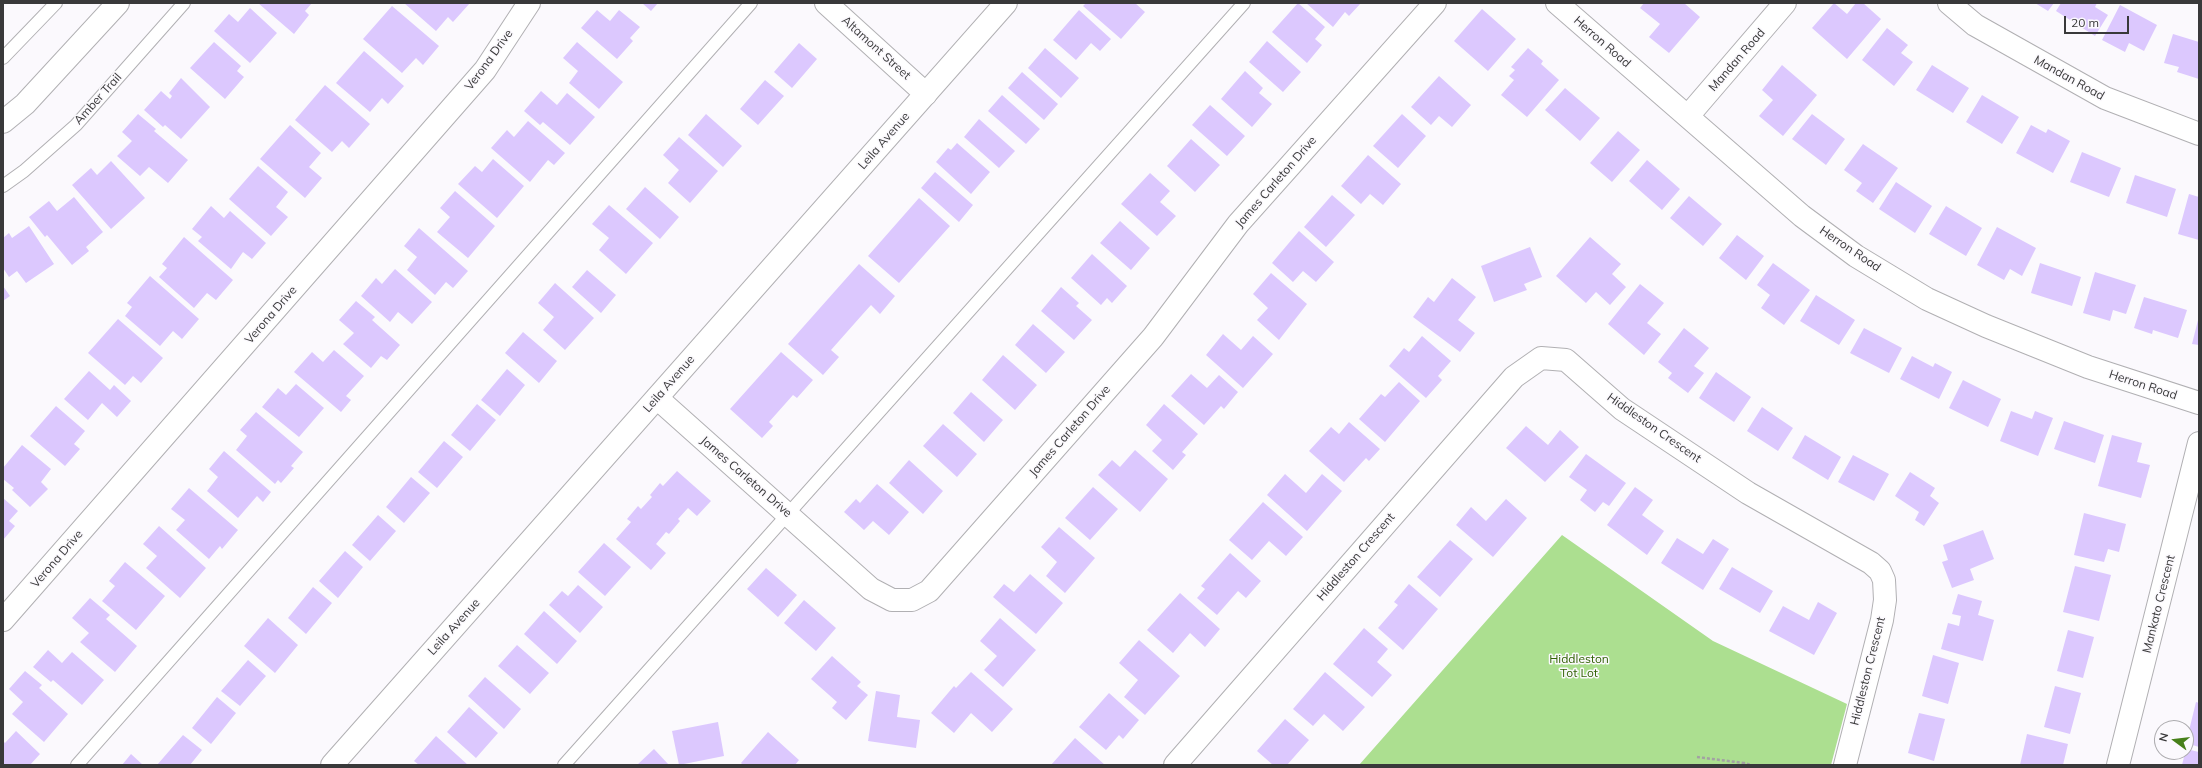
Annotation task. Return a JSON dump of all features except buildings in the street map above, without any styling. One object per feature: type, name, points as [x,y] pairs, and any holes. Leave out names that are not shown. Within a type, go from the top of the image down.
[{"type":"street","points":[[3,122],[25,104],[118,3]]},
{"type":"street","name":"Verona Drive","points":[[3,620],[485,70],[529,3]]},
{"type":"street","name":"Altamont Street","points":[[826,3],[926,94]]},
{"type":"street","name":"Leila Avenue","points":[[332,765],[1006,3]]},
{"type":"street","name":"James Carleton Drive","points":[[657,398],[871,589],[892,600],[912,600],[929,591],[1153,337],[1238,224],[1435,3]]},
{"type":"street","name":"Herron Road","points":[[1557,3],[1802,216],[1856,256],[1927,299],[1986,326],[2088,367],[2199,403]]},
{"type":"street","name":"Mandan Road","points":[[1688,116],[1785,3]]},
{"type":"street","name":"Mandan Road","points":[[1950,3],[1975,26],[2105,98],[2199,134]]},
{"type":"street","name":"Hiddleston Crescent","points":[[1175,765],[1514,377],[1541,358],[1566,360],[1622,409],[1748,493],[1871,563],[1880,571],[1884,580],[1885,600],[1882,620],[1845,765]]},
{"type":"street","name":"Mankato Crescent","points":[[2118,765],[2199,443]]},
{"type":"lane","points":[[3,58],[56,3]]},
{"type":"lane","name":"Amber Trail","points":[[3,186],[24,171],[76,125],[184,3]]},
{"type":"lane","points":[[77,765],[751,3]]},
{"type":"lane","points":[[564,765],[1244,3]]},
{"type":"path","points":[[1698,757],[1751,765]]},
{"type":"green space","name":"Hiddleston Tot Lot","points":[[1562,535],[1713,641],[1847,704],[1831,765],[1359,765]]}]
